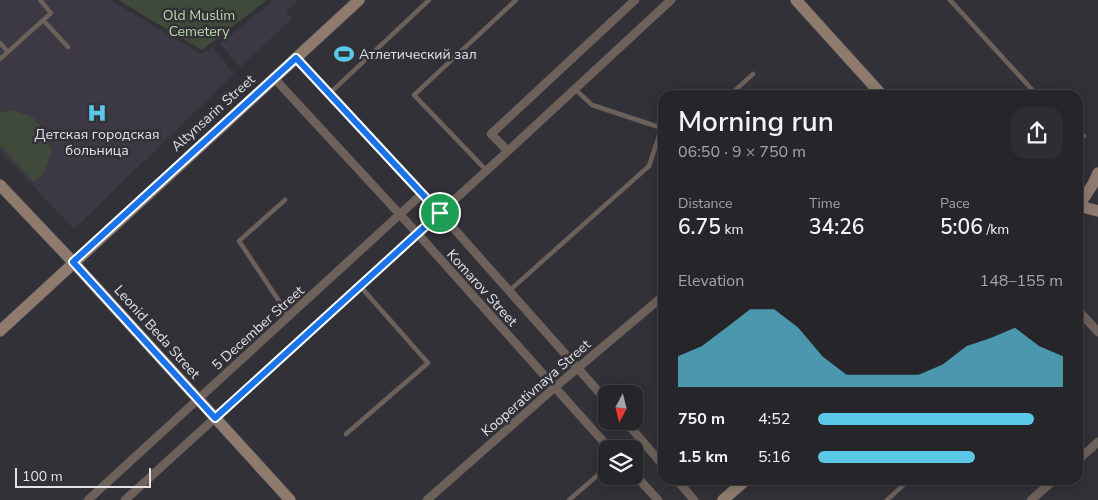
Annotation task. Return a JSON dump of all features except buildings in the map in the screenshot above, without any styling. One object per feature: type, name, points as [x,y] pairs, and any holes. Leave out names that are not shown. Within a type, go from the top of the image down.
[{"type":"street","name":"Altynsarin Street","points":[[0,331],[359,0]]},
{"type":"street","points":[[508,151],[491,134],[635,0]]},
{"type":"street","points":[[125,500],[418,234],[671,0]]},
{"type":"street","points":[[796,0],[877,90]]},
{"type":"street","name":"Komarov Street","points":[[296,58],[440,213],[598,391]]},
{"type":"street","name":"Komarov Street","points":[[274,78],[400,214],[602,440]]},
{"type":"street","points":[[1083,199],[1098,173]]},
{"type":"street","name":"Leonid Beda Street","points":[[0,186],[73,262],[290,500]]},
{"type":"street","name":"5 December Street","points":[[88,500],[422,194]]},
{"type":"street","points":[[1083,207],[1098,211]]},
{"type":"street","name":"Kooperativnaya Street","points":[[427,500],[578,367],[658,300]]},
{"type":"street","points":[[1083,316],[1098,332]]},
{"type":"street","points":[[633,430],[658,459]]},
{"type":"street","points":[[1083,456],[1098,442]]},
{"type":"street","points":[[643,484],[658,500]]},
{"type":"street","points":[[681,485],[694,500]]},
{"type":"street","points":[[723,500],[740,485]]},
{"type":"street","points":[[1031,500],[1048,485]]},
{"type":"lane","points":[[0,59],[51,13],[40,0]]},
{"type":"lane","points":[[329,94],[429,0]]},
{"type":"lane","points":[[486,171],[414,94],[516,0]]},
{"type":"lane","points":[[950,0],[1032,90]]},
{"type":"lane","points":[[43,20],[68,47]]},
{"type":"lane","points":[[0,43],[8,52]]},
{"type":"lane","points":[[735,90],[753,74]]},
{"type":"lane","points":[[575,89],[592,105],[658,126]]},
{"type":"lane","points":[[509,291],[649,166],[658,139]]},
{"type":"lane","points":[[285,200],[239,241],[289,316]]},
{"type":"lane","points":[[346,434],[428,363],[360,286]]},
{"type":"lane","points":[[570,500],[598,475]]},
{"type":"lane","points":[[886,500],[903,485]]},
{"type":"shaded area","name":"Детская городская больница","points":[[0,0],[110,0],[201,54],[212,47],[234,74],[74,229],[0,151]]},
{"type":"shaded area","points":[[274,0],[298,0],[286,11],[292,19],[240,67],[220,44]]},
{"type":"green space","name":"Old Muslim Cemetery","points":[[118,0],[267,0],[202,50]]},
{"type":"green space","points":[[11,110],[31,116],[45,131],[51,151],[45,171],[34,182],[0,145],[0,113]]},
{"type":"place","name":"Атлетический зал","points":[[344,54]]},
{"type":"place","name":"Детская городская больница","points":[[97,113]]},
{"type":"route","points":[[296,58],[440,213],[215,418],[73,262],[296,58]]}]
